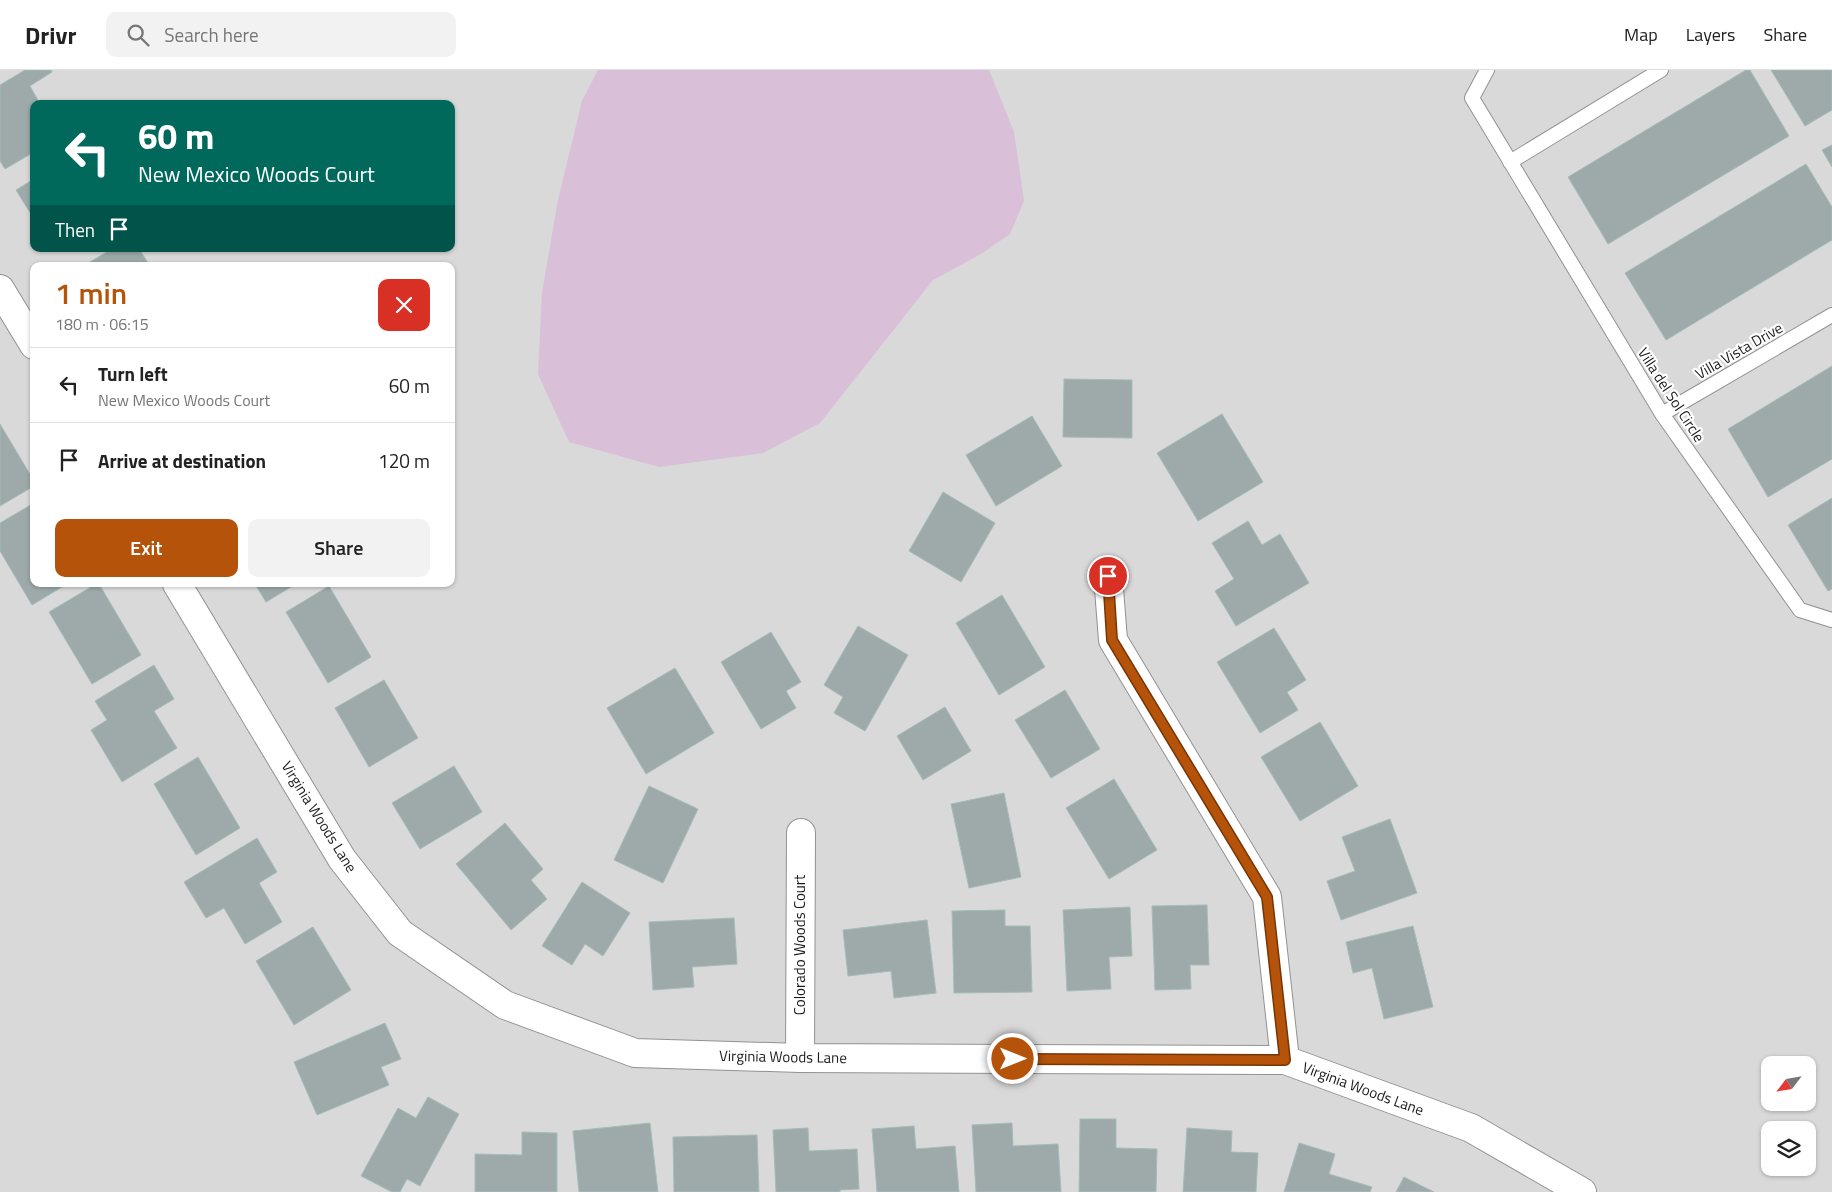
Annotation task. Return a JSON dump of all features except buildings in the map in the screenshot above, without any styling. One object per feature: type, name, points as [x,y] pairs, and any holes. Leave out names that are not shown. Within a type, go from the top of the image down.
[{"type":"street","points":[[0,289],[30,339]]},
{"type":"street","points":[[1108,576],[1112,640],[1267,897],[1285,1060]]},
{"type":"street","name":"Virginia Woods Lane","points":[[179,587],[342,859],[400,933],[505,1005],[635,1053],[800,1058],[1285,1060],[1471,1128],[1582,1192]]},
{"type":"street","name":"Colorado Woods Court","points":[[800,833],[800,1058]]},
{"type":"lane","name":"Villa del Sol Circle","points":[[1487,70],[1472,98],[1662,414],[1800,610],[1832,620]]},
{"type":"lane","points":[[1510,162],[1661,70]]},
{"type":"lane","name":"Villa Vista Drive","points":[[1662,414],[1832,315]]},
{"type":"shaded area","points":[[0,70],[1832,70],[1832,1192],[0,1192]]},
{"type":"shaded area","points":[[598,70],[989,70],[1014,132],[1024,201],[1010,234],[981,254],[933,280],[820,423],[763,453],[659,467],[569,442],[538,374],[542,293],[558,200],[582,101]]},
{"type":"route","points":[[1013,1059],[1285,1060],[1267,897],[1112,640],[1108,576]]}]
